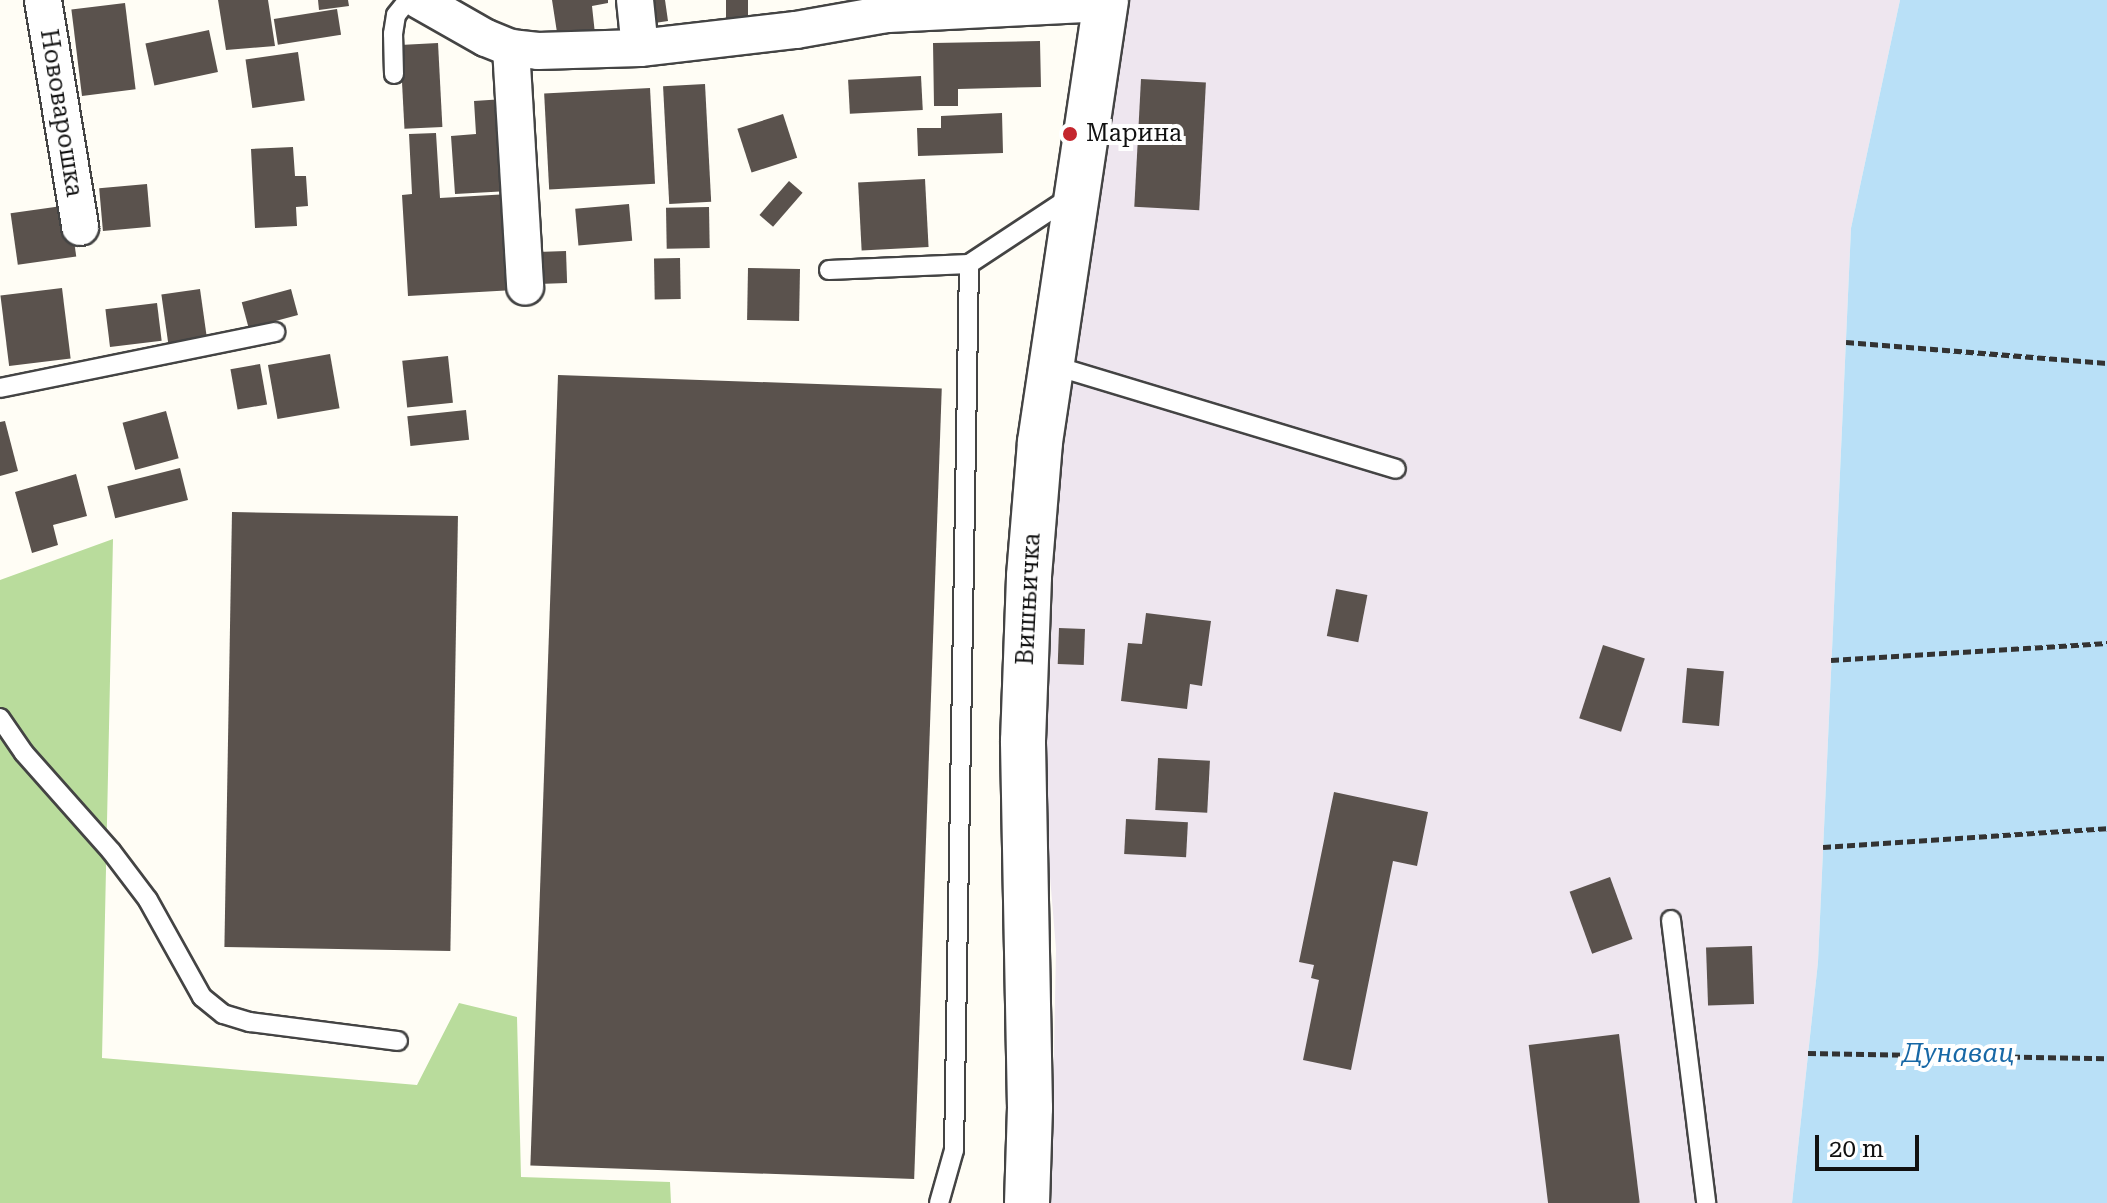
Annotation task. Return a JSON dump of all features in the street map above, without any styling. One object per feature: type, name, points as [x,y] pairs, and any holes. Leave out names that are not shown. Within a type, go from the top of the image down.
[{"type":"street","name":"Нововарошка","points":[[43,0],[80,227]]},
{"type":"street","points":[[419,0],[446,18],[511,48],[538,51],[640,48],[796,30],[887,7],[1106,1]]},
{"type":"street","points":[[635,0],[640,48]]},
{"type":"street","name":"Вишњичка","points":[[1027,1203],[1030,1108],[1023,741],[1033,519],[1052,365],[1106,1]]},
{"type":"street","points":[[511,48],[525,287]]},
{"type":"lane","points":[[394,74],[395,24],[408,0]]},
{"type":"lane","points":[[829,270],[969,264],[1078,192]]},
{"type":"lane","points":[[939,1203],[954,1150],[969,264]]},
{"type":"lane","points":[[0,388],[275,332]]},
{"type":"lane","points":[[1052,365],[1396,469]]},
{"type":"lane","points":[[0,718],[24,753],[111,851],[148,900],[169,933],[191,981],[223,1014],[250,1022],[398,1041]]},
{"type":"lane","points":[[1671,920],[1706,1203]]},
{"type":"path","points":[[1846,342],[2107,363]]},
{"type":"path","points":[[1831,660],[2107,643]]},
{"type":"path","points":[[1823,847],[2107,828]]},
{"type":"path","points":[[1808,1053],[2107,1058]]},
{"type":"shaded area","points":[[1113,0],[1900,0],[1851,228],[1818,962],[1792,1203],[1051,1203],[1056,949],[1038,732],[1053,413]]},
{"type":"green space","points":[[113,539],[102,1058],[417,1085],[459,1003],[517,1017],[521,1177],[670,1182],[671,1203],[0,1203],[0,580]]},
{"type":"water","name":"Дунавац","points":[[1900,0],[2107,0],[2107,1203],[1792,1203],[1818,962],[1851,228]]},
{"type":"building","points":[[218,0],[268,0],[275,46],[226,50]]},
{"type":"building","points":[[318,0],[348,0],[349,6],[319,10]]},
{"type":"building","points":[[552,0],[608,0],[608,3],[592,6],[595,34],[558,39]]},
{"type":"building","points":[[646,0],[665,0],[668,21],[648,24]]},
{"type":"building","points":[[726,0],[748,0],[748,33],[726,33]]},
{"type":"building","points":[[125,3],[136,89],[82,96],[71,10]]},
{"type":"building","points":[[337,9],[341,35],[278,45],[274,19]]},
{"type":"building","points":[[209,30],[218,72],[154,86],[145,44]]},
{"type":"building","points":[[1040,41],[1041,87],[958,89],[958,106],[934,106],[933,43]]},
{"type":"building","points":[[438,43],[442,127],[404,129],[400,45]]},
{"type":"building","points":[[298,52],[305,101],[252,108],[246,59]]},
{"type":"building","points":[[921,76],[923,110],[850,114],[848,80]]},
{"type":"building","points":[[1141,79],[1206,82],[1199,210],[1134,207]]},
{"type":"building","points":[[705,84],[711,202],[669,204],[663,86]]},
{"type":"building","points":[[650,88],[655,184],[549,189],[544,94]]},
{"type":"building","points":[[504,99],[509,191],[455,194],[451,136],[476,134],[474,101]]},
{"type":"building","points":[[1002,113],[1003,153],[918,156],[917,128],[941,128],[941,116]]},
{"type":"building","points":[[783,114],[797,158],[752,173],[737,129]]},
{"type":"building","points":[[436,133],[440,198],[509,194],[514,290],[408,296],[402,195],[412,194],[409,134]]},
{"type":"building","points":[[293,147],[295,176],[306,176],[308,206],[296,207],[297,226],[255,228],[251,149]]},
{"type":"building","points":[[925,179],[929,247],[862,250],[858,183]]},
{"type":"building","points":[[789,181],[803,193],[773,227],[759,215]]},
{"type":"building","points":[[147,184],[151,227],[103,231],[99,188]]},
{"type":"building","points":[[629,204],[632,241],[578,246],[575,209]]},
{"type":"building","points":[[69,205],[76,256],[18,265],[11,213]]},
{"type":"building","points":[[709,207],[710,248],[667,249],[666,208]]},
{"type":"building","points":[[566,251],[567,283],[531,284],[530,252]]},
{"type":"building","points":[[654,258],[680,258],[681,299],[655,299]]},
{"type":"building","points":[[748,268],[800,269],[799,321],[747,320]]},
{"type":"building","points":[[62,288],[71,358],[9,366],[0,296]]},
{"type":"building","points":[[200,289],[207,338],[168,343],[161,294]]},
{"type":"building","points":[[291,289],[298,315],[249,328],[242,302]]},
{"type":"building","points":[[157,303],[162,341],[110,347],[105,309]]},
{"type":"building","points":[[330,354],[340,408],[278,419],[268,365]]},
{"type":"building","points":[[448,356],[453,403],[407,408],[402,361]]},
{"type":"building","points":[[260,364],[267,404],[238,410],[230,369]]},
{"type":"building","points":[[558,375],[942,388],[914,1179],[530,1166]]},
{"type":"building","points":[[466,410],[469,440],[410,446],[407,416]]},
{"type":"building","points":[[166,411],[179,458],[135,470],[123,423]]},
{"type":"building","points":[[5,421],[18,471],[0,476],[0,422]]},
{"type":"building","points":[[180,468],[188,500],[115,518],[107,486]]},
{"type":"building","points":[[76,474],[87,516],[53,525],[58,545],[32,553],[15,492]]},
{"type":"building","points":[[232,512],[458,516],[450,951],[224,947]]},
{"type":"building","points":[[1336,589],[1367,595],[1358,642],[1327,636]]},
{"type":"building","points":[[1146,613],[1211,621],[1202,686],[1190,684],[1187,709],[1121,701],[1128,643],[1142,644]]},
{"type":"building","points":[[1059,628],[1085,629],[1084,665],[1058,664]]},
{"type":"building","points":[[1603,645],[1645,659],[1621,732],[1579,718]]},
{"type":"building","points":[[1687,668],[1724,671],[1719,726],[1682,723]]},
{"type":"building","points":[[1158,758],[1210,761],[1207,813],[1155,810]]},
{"type":"building","points":[[1334,792],[1428,812],[1417,866],[1393,861],[1351,1070],[1303,1060],[1319,980],[1311,978],[1314,965],[1299,962]]},
{"type":"building","points":[[1126,819],[1188,822],[1186,857],[1124,854]]},
{"type":"building","points":[[1610,877],[1633,939],[1592,954],[1570,892]]},
{"type":"building","points":[[1752,946],[1754,1004],[1708,1006],[1706,948]]},
{"type":"building","points":[[1619,1034],[1640,1203],[1548,1203],[1529,1045]]},
{"type":"place","name":"Марина","points":[[1070,134]]}]
